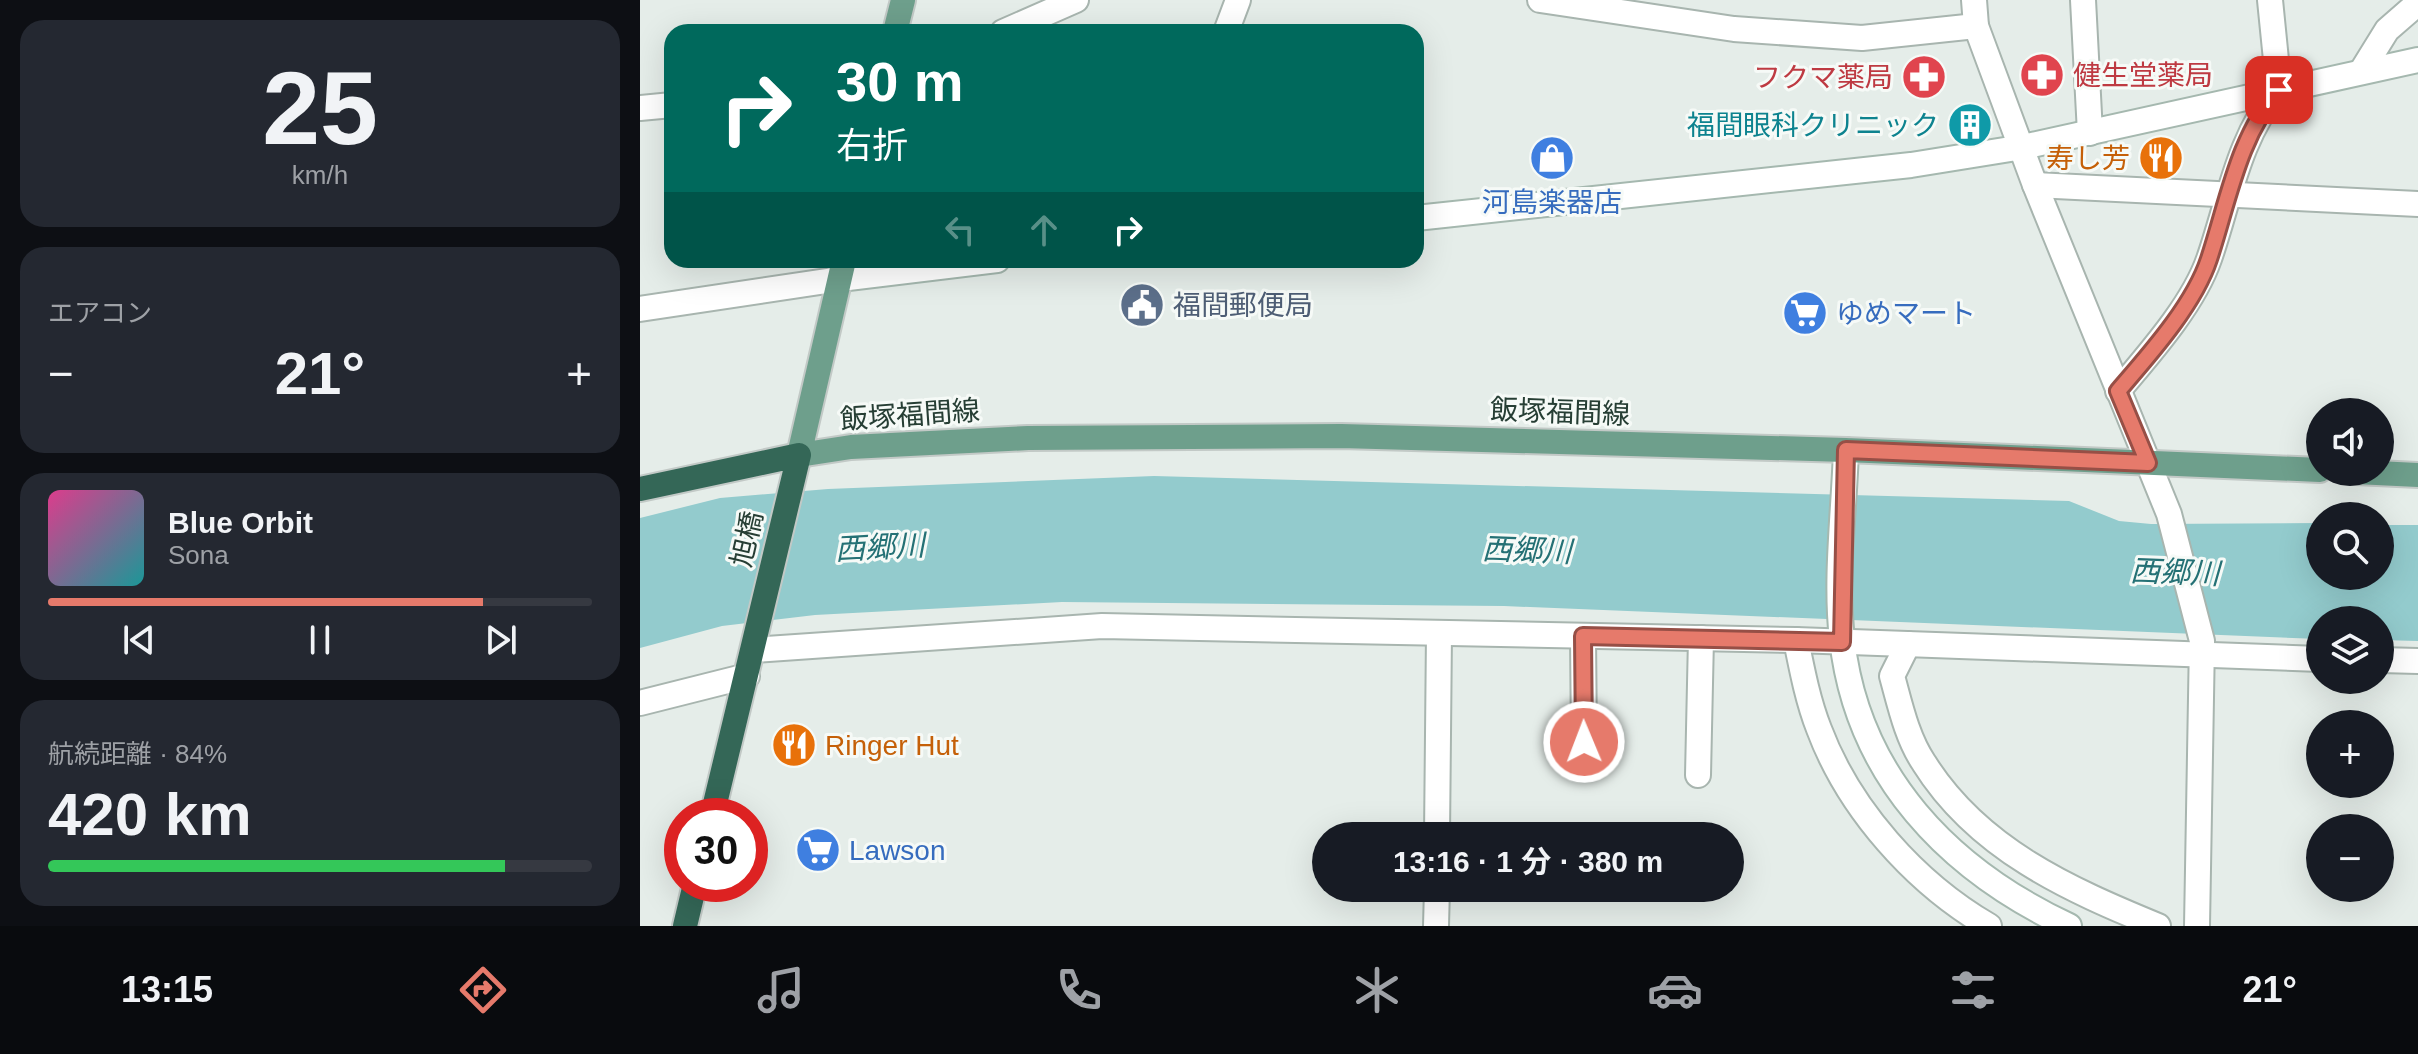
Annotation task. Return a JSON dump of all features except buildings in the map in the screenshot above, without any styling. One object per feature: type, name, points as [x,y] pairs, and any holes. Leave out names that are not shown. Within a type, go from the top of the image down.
[{"type":"highway","points":[[640,489],[796,464]]},
{"type":"highway","name":"旭橋","points":[[716,798],[796,464]]},
{"type":"highway","points":[[685,926],[691,902]]},
{"type":"main road","points":[[897,24],[903,0]]},
{"type":"main road","points":[[796,464],[842,269]]},
{"type":"main road","name":"飯塚福間線","points":[[796,464],[851,447],[1028,438],[1341,436],[1846,450],[2306,469]]},
{"type":"main road","points":[[2394,474],[2418,475]]},
{"type":"street","points":[[1021,24],[1076,0]]},
{"type":"street","points":[[1229,24],[1238,0]]},
{"type":"street","points":[[1540,0],[1617,6],[1734,29],[1862,38],[1976,26]]},
{"type":"street","points":[[1974,0],[1976,26],[2035,185],[2169,514],[2203,648],[2197,926]]},
{"type":"street","points":[[2083,0],[2090,133]]},
{"type":"street","points":[[2118,391],[2152,351],[2200,280],[2209,261],[2226,195],[2265,106],[2279,90],[2270,0]]},
{"type":"street","points":[[2361,72],[2387,30],[2418,3]]},
{"type":"street","points":[[1424,217],[1911,165],[2023,147],[2418,60]]},
{"type":"street","points":[[640,108],[664,106]]},
{"type":"street","points":[[2035,185],[2418,204]]},
{"type":"street","points":[[640,309],[842,269]]},
{"type":"street","points":[[1846,450],[1842,631],[1853,696],[1873,750],[1903,801],[1949,847],[1994,885],[2069,926]]},
{"type":"street","points":[[753,650],[1102,626],[1796,640],[1842,631],[1908,644],[2203,648],[2306,658]]},
{"type":"street","points":[[1437,822],[1439,633]]},
{"type":"street","points":[[1583,636],[1584,742]]},
{"type":"street","points":[[1698,775],[1701,638]]},
{"type":"street","points":[[1796,640],[1818,728],[1835,766],[1860,805],[1895,851],[1989,926]]},
{"type":"street","points":[[1908,644],[1892,676],[1901,711],[1922,761],[1955,806],[2003,848],[2049,878],[2158,926]]},
{"type":"street","points":[[2394,660],[2418,661]]},
{"type":"street","points":[[640,703],[747,676]]},
{"type":"street","points":[[1436,926],[1437,902]]},
{"type":"water","name":"西郷川","points":[[1154,476],[2069,501],[2119,521],[2151,524],[2306,523],[2306,590],[2394,590],[2394,525],[2418,525],[2418,641],[2394,640],[2394,606],[2306,606],[2306,638],[1504,606],[1062,602],[815,615],[722,626],[640,648],[640,518],[720,498],[828,489]]},
{"type":"place","name":"健生堂薬局","points":[[2042,75]]},
{"type":"place","name":"フクマ薬局","points":[[1924,77]]},
{"type":"place","name":"福間眼科クリニック","points":[[1970,125]]},
{"type":"place","name":"河島楽器店","points":[[1552,158]]},
{"type":"place","name":"寿し芳","points":[[2161,158]]},
{"type":"place","name":"福間郵便局","points":[[1142,305]]},
{"type":"place","name":"ゆめマート","points":[[1805,313]]},
{"type":"place","name":"Ringer Hut","points":[[794,745]]},
{"type":"place","name":"Lawson","points":[[818,850]]},
{"type":"route","points":[[1584,742],[1583,636],[1842,642],[1846,450],[2148,463],[2118,391],[2152,351],[2200,280],[2209,261],[2226,195],[2265,106],[2279,90]]}]
